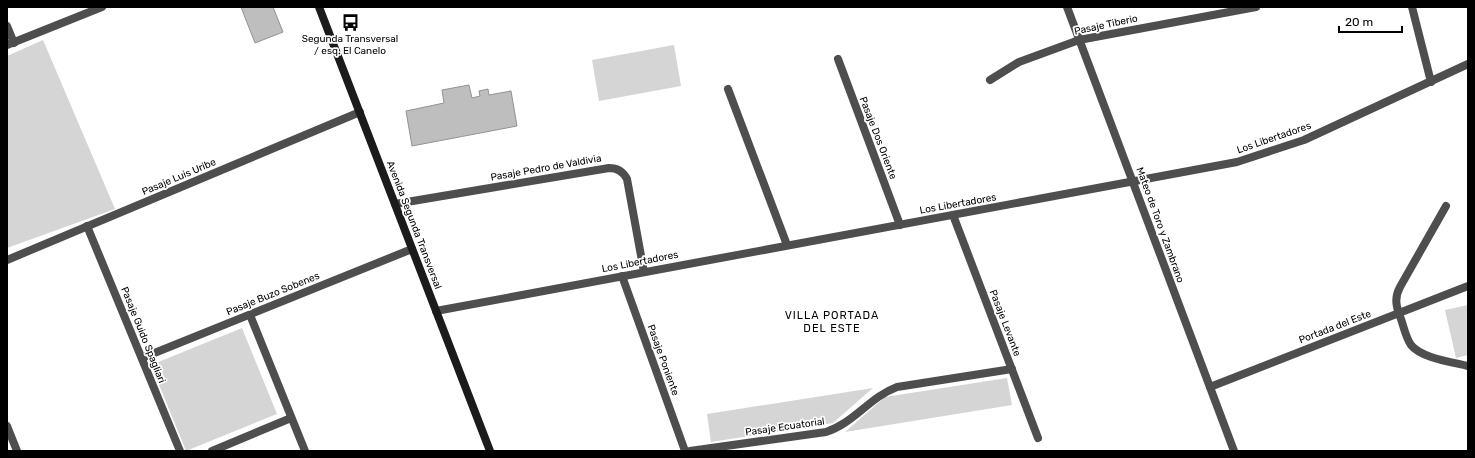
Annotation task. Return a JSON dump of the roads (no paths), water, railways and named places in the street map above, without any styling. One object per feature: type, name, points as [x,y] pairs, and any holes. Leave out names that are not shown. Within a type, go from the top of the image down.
[{"type":"main road","name":"Avenida Segunda Transversal","points":[[319,7],[490,451]]},
{"type":"street","points":[[7,26],[10,44],[102,7]]},
{"type":"street","name":"Mateo de Toro y Zambrano","points":[[1067,7],[1134,181],[1234,451]]},
{"type":"street","name":"Pasaje Tiberio","points":[[990,80],[1019,62],[1079,40],[1256,7]]},
{"type":"street","points":[[1412,7],[1431,82]]},
{"type":"street","name":"Pasaje Dos Oriente","points":[[838,59],[900,225]]},
{"type":"street","name":"Los Libertadores","points":[[436,311],[1237,162],[1334,127],[1468,64]]},
{"type":"street","points":[[728,89],[788,245]]},
{"type":"street","name":"Pasaje Luis Uribe","points":[[7,260],[360,112]]},
{"type":"street","name":"Pasaje Pedro de Valdivia","points":[[395,204],[615,168],[621,171],[627,178],[644,272]]},
{"type":"street","points":[[1446,206],[1397,292],[1396,305],[1407,337],[1414,349],[1424,354],[1468,366]]},
{"type":"street","name":"Pasaje Levante","points":[[953,215],[1038,438]]},
{"type":"street","name":"Pasaje Guido Spagliari","points":[[87,226],[180,451]]},
{"type":"street","name":"Pasaje Buzo Sobenes","points":[[142,358],[412,249]]},
{"type":"street","name":"Pasaje Poniente","points":[[622,276],[685,451]]},
{"type":"street","name":"Portada del Este","points":[[1210,387],[1468,286]]},
{"type":"street","points":[[250,315],[305,451]]},
{"type":"street","name":"Pasaje Ecuatorial","points":[[690,451],[826,432],[844,424],[873,400],[897,387],[1012,369]]},
{"type":"street","points":[[212,451],[291,418]]},
{"type":"street","points":[[7,426],[17,451]]},
{"type":"place","name":"Segunda Transversal / esq. El Canelo","points":[[350,22]]},
{"type":"district","name":"VILLA PORTADA DEL ESTE","points":[[832,321]]}]
